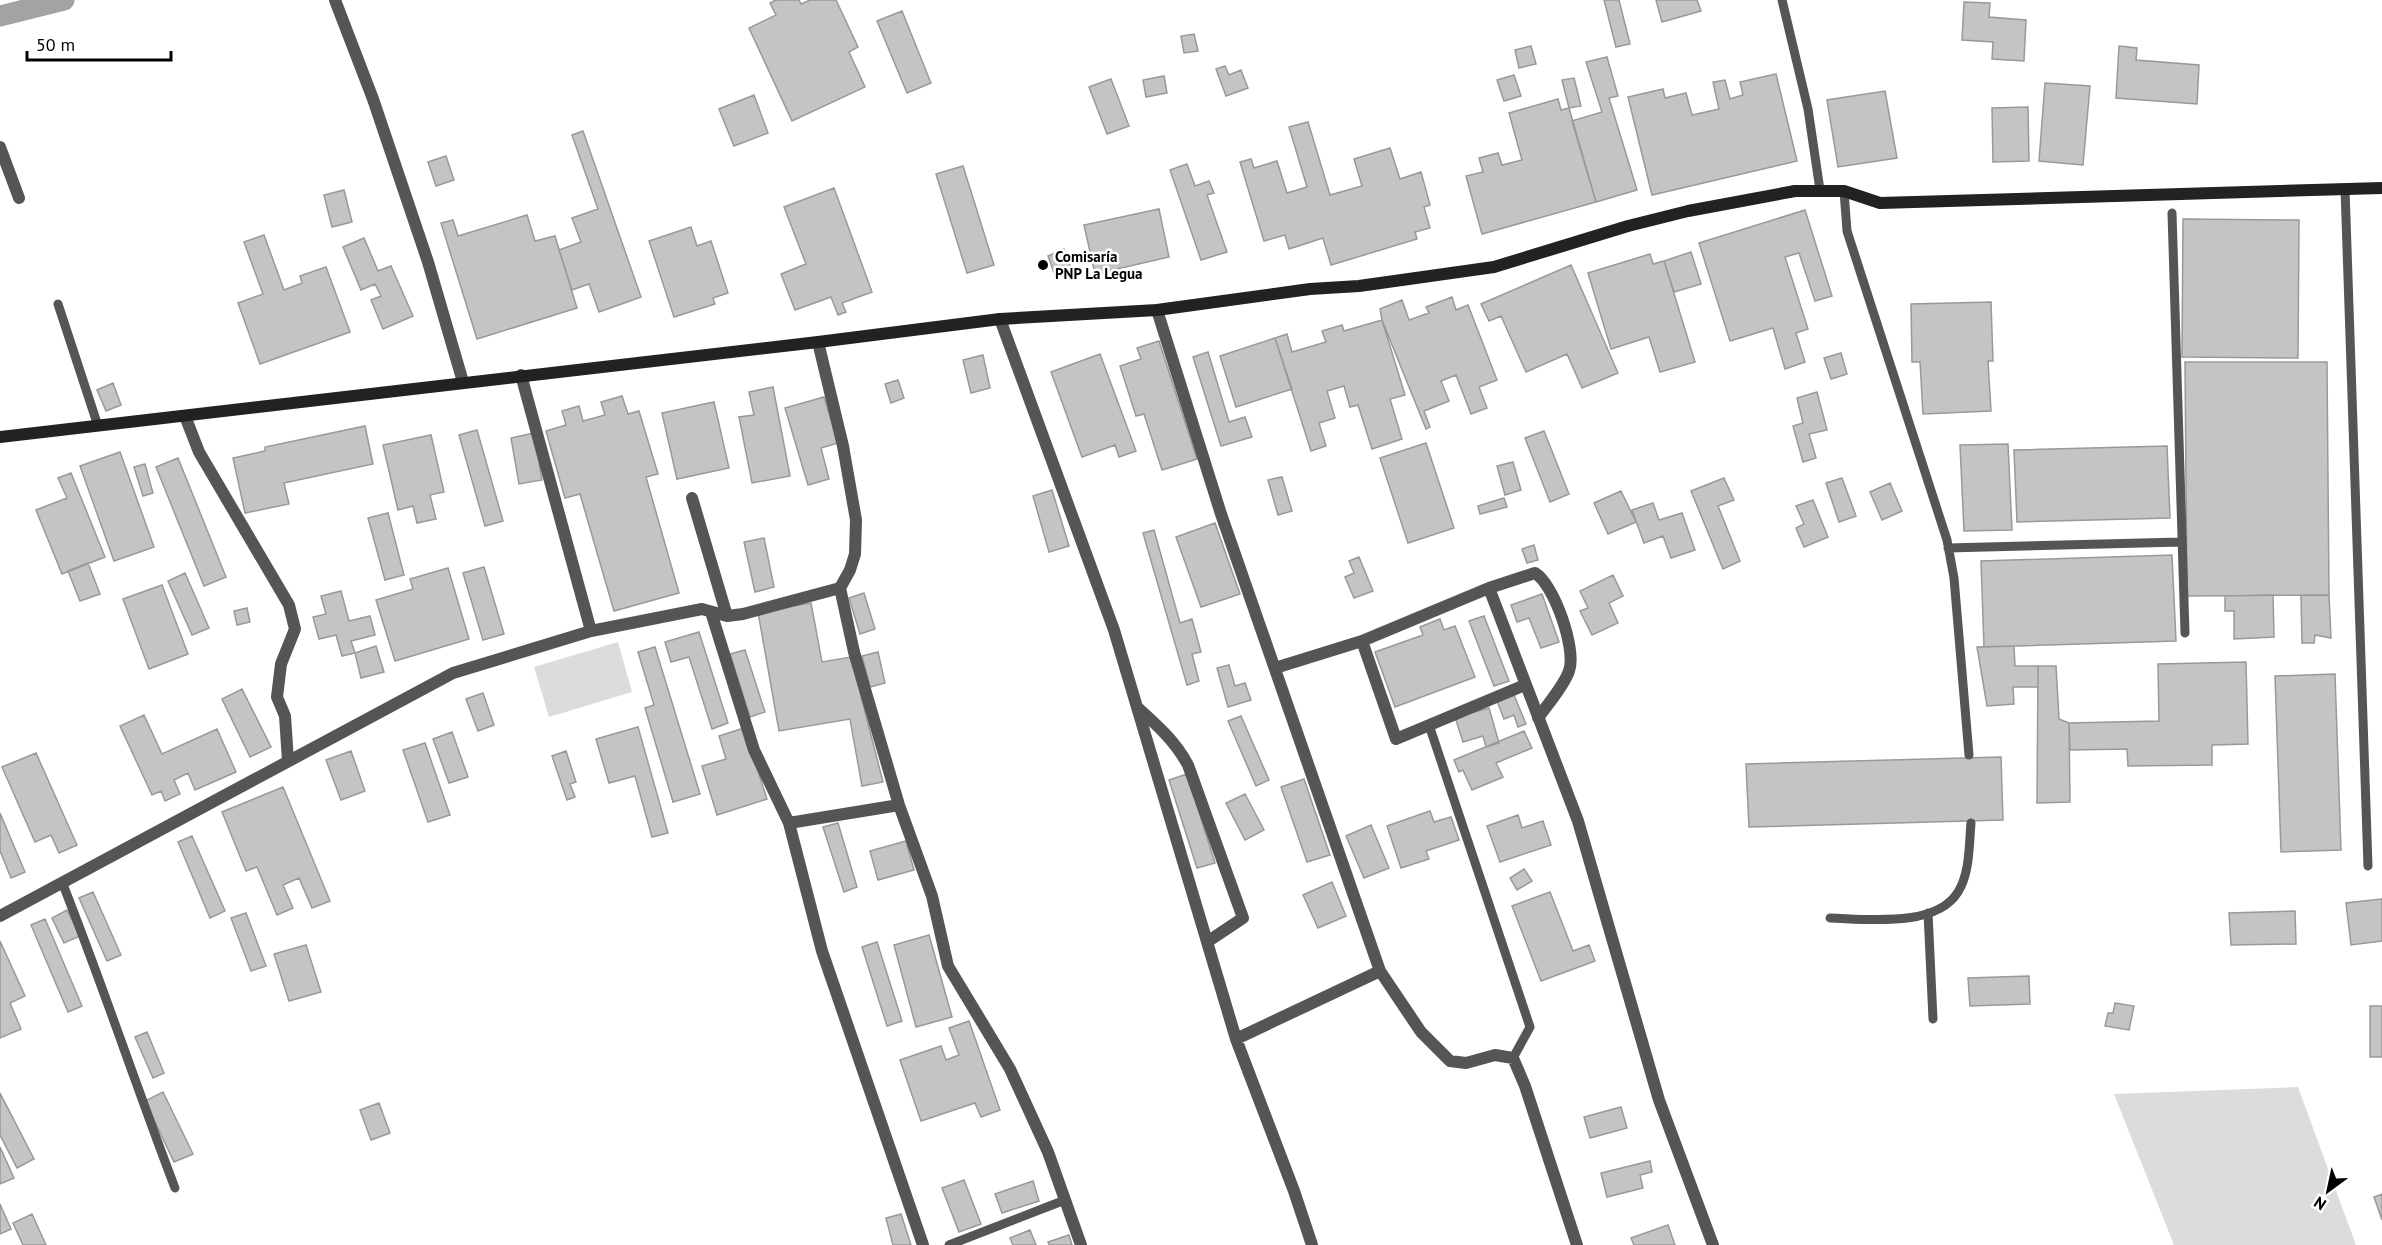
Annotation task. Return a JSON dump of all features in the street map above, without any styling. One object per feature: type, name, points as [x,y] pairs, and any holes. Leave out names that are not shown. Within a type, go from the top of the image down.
[{"type":"main road","points":[[0,437],[1000,319],[1157,310],[1311,289],[1359,286],[1494,267],[1628,226],[1688,211],[1795,191],[1844,191],[1880,203],[2382,188]]},
{"type":"street","points":[[335,0],[373,99],[428,262],[463,382]]},
{"type":"street","points":[[0,147],[19,198]]},
{"type":"street","points":[[1157,310],[1221,514],[1380,971],[1421,1032],[1450,1061],[1466,1063],[1495,1055],[1513,1059],[1525,1086],[1577,1245]]},
{"type":"street","points":[[1000,319],[1114,630],[1236,1039],[1290,1180],[1312,1245]]},
{"type":"street","points":[[818,342],[843,446],[856,520],[855,554],[850,570],[840,588],[854,652],[899,805],[932,896],[948,966],[1010,1069],[1048,1152],[1081,1245]]},
{"type":"street","points":[[521,375],[591,631]]},
{"type":"street","points":[[185,416],[199,452],[289,605],[295,629],[281,664],[277,697],[285,716],[288,760]]},
{"type":"street","points":[[692,498],[727,616]]},
{"type":"street","points":[[1275,668],[1362,641],[1489,588],[1535,573],[1546,582],[1554,599],[1569,641],[1570,665],[1569,671],[1538,718]]},
{"type":"street","points":[[0,916],[453,673],[591,631],[702,609],[727,616],[743,614],[840,588]]},
{"type":"street","points":[[1489,588],[1578,821],[1659,1100],[1713,1245]]},
{"type":"street","points":[[711,612],[754,750],[789,824],[822,951],[923,1245]]},
{"type":"street","points":[[1362,641],[1396,739],[1525,685]]},
{"type":"street","points":[[1136,706],[1178,747],[1188,765],[1243,918],[1207,942]]},
{"type":"street","points":[[789,824],[899,805]]},
{"type":"street","points":[[1236,1039],[1380,971]]},
{"type":"lane","points":[[1782,0],[1808,109],[1820,190]]},
{"type":"lane","points":[[2345,189],[2368,866]]},
{"type":"lane","points":[[1844,191],[1847,231],[1948,548],[1954,578],[1970,755]]},
{"type":"lane","points":[[2172,213],[2185,633]]},
{"type":"lane","points":[[58,304],[98,426]]},
{"type":"lane","points":[[1948,548],[2182,542]]},
{"type":"lane","points":[[1429,725],[1530,1027],[1513,1059]]},
{"type":"lane","points":[[1830,918],[1896,919],[1939,910],[1959,891],[1967,867],[1971,823]]},
{"type":"lane","points":[[62,882],[96,966],[137,1091],[175,1188]]},
{"type":"lane","points":[[1928,913],[1933,1018]]},
{"type":"lane","points":[[949,1245],[1065,1200]]},
{"type":"shaded area","points":[[618,642],[632,692],[549,717],[534,667]]},
{"type":"shaded area","points":[[2298,1087],[2356,1245],[2174,1245],[2114,1094]]},
{"type":"building","points":[[776,0],[799,0],[801,4],[810,0],[836,0],[858,47],[849,52],[865,87],[792,121],[749,28],[776,15],[770,3]]},
{"type":"building","points":[[1604,0],[1619,0],[1630,44],[1616,47]]},
{"type":"building","points":[[1656,0],[1697,0],[1701,11],[1662,22]]},
{"type":"building","points":[[1964,2],[1990,3],[1989,17],[2026,20],[2024,61],[1992,59],[1993,42],[1962,40]]},
{"type":"building","points":[[902,11],[931,83],[907,93],[877,21]]},
{"type":"building","points":[[1194,34],[1198,51],[1184,53],[1181,36]]},
{"type":"building","points":[[1531,46],[1536,64],[1519,68],[1515,50]]},
{"type":"building","points":[[2119,46],[2137,48],[2136,60],[2199,65],[2197,104],[2116,98]]},
{"type":"building","points":[[1607,57],[1618,96],[1609,98],[1637,190],[1596,202],[1572,121],[1602,112],[1586,62]]},
{"type":"building","points":[[1225,66],[1229,75],[1241,70],[1248,88],[1226,96],[1216,69]]},
{"type":"building","points":[[1776,74],[1797,161],[1652,195],[1628,97],[1663,89],[1665,98],[1686,93],[1692,115],[1719,109],[1713,82],[1725,80],[1730,99],[1743,95],[1740,82]]},
{"type":"building","points":[[1514,75],[1521,96],[1504,101],[1497,80]]},
{"type":"building","points":[[1164,76],[1167,93],[1146,97],[1143,80]]},
{"type":"building","points":[[1574,78],[1581,106],[1569,108],[1562,80]]},
{"type":"building","points":[[1111,79],[1129,126],[1107,134],[1089,87]]},
{"type":"building","points":[[2045,83],[2090,86],[2083,165],[2039,161]]},
{"type":"building","points":[[1885,91],[1897,158],[1838,167],[1827,100]]},
{"type":"building","points":[[754,95],[768,133],[734,146],[719,109]]},
{"type":"building","points":[[1558,99],[1561,110],[1569,108],[1596,202],[1482,234],[1466,176],[1483,172],[1479,158],[1498,153],[1502,165],[1522,160],[1509,113]]},
{"type":"building","points":[[2028,107],[2029,161],[1993,162],[1992,108]]},
{"type":"building","points":[[1308,122],[1330,195],[1362,186],[1354,159],[1390,148],[1400,179],[1421,172],[1430,205],[1424,207],[1430,228],[1415,232],[1417,239],[1331,265],[1323,238],[1289,249],[1285,235],[1264,241],[1240,162],[1251,159],[1254,168],[1277,161],[1287,193],[1307,187],[1289,127]]},
{"type":"building","points":[[583,131],[641,297],[599,312],[589,284],[572,290],[559,250],[581,242],[572,218],[598,209],[572,135]]},
{"type":"building","points":[[446,156],[454,180],[436,186],[428,162]]},
{"type":"building","points":[[1187,164],[1195,186],[1209,181],[1214,193],[1207,195],[1227,252],[1201,260],[1170,170]]},
{"type":"building","points":[[963,166],[994,265],[967,273],[936,174]]},
{"type":"building","points":[[834,188],[872,292],[842,303],[846,312],[838,315],[831,297],[795,310],[781,274],[806,264],[784,207]]},
{"type":"building","points":[[344,190],[352,222],[332,227],[324,195]]},
{"type":"building","points":[[1159,209],[1169,257],[1095,274],[1084,225]]},
{"type":"building","points":[[1805,210],[1832,296],[1815,301],[1799,253],[1785,257],[1808,329],[1796,333],[1805,362],[1785,369],[1773,328],[1730,341],[1699,243]]},
{"type":"building","points":[[527,215],[535,241],[555,236],[577,308],[477,339],[441,223],[453,220],[458,236]]},
{"type":"building","points":[[2183,219],[2299,220],[2298,358],[2182,357]]},
{"type":"building","points":[[691,227],[697,246],[711,241],[728,293],[713,298],[715,304],[674,317],[649,241]]},
{"type":"building","points":[[264,235],[284,290],[302,283],[300,276],[326,267],[350,332],[260,364],[238,303],[263,294],[244,242]]},
{"type":"building","points":[[364,238],[378,271],[391,266],[413,316],[383,329],[371,300],[381,296],[375,284],[361,290],[343,247]]},
{"type":"building","points":[[1064,249],[1073,273],[1055,276],[1048,256]]},
{"type":"building","points":[[1691,252],[1701,284],[1674,292],[1664,261]]},
{"type":"building","points":[[1650,254],[1653,264],[1664,261],[1695,362],[1660,372],[1649,337],[1611,349],[1588,273]]},
{"type":"building","points":[[1571,265],[1618,373],[1582,388],[1567,354],[1526,372],[1501,316],[1489,321],[1481,304]]},
{"type":"building","points":[[1452,297],[1456,310],[1468,305],[1497,380],[1479,387],[1487,408],[1471,414],[1456,375],[1441,381],[1449,401],[1424,411],[1430,427],[1426,429],[1382,320],[1380,309],[1402,300],[1409,320],[1429,313],[1426,307]]},
{"type":"building","points":[[1991,302],[1993,361],[1988,361],[1991,411],[1923,414],[1920,362],[1912,362],[1911,304]]},
{"type":"building","points":[[1382,320],[1405,395],[1390,399],[1402,439],[1372,449],[1358,405],[1350,407],[1344,386],[1327,391],[1335,418],[1319,423],[1326,446],[1311,451],[1275,338],[1287,334],[1292,352],[1326,342],[1322,331],[1342,325],[1344,331]]},
{"type":"building","points":[[1275,338],[1292,389],[1236,407],[1220,356]]},
{"type":"building","points":[[1159,341],[1197,459],[1162,470],[1144,414],[1136,416],[1120,366],[1141,359],[1137,348]]},
{"type":"building","points":[[1208,352],[1229,422],[1245,417],[1252,437],[1221,446],[1193,357]]},
{"type":"building","points":[[1841,353],[1847,374],[1831,379],[1824,358]]},
{"type":"building","points":[[1100,354],[1136,451],[1119,457],[1115,445],[1082,457],[1051,372]]},
{"type":"building","points":[[983,355],[990,388],[971,393],[963,360]]},
{"type":"building","points":[[2185,362],[2327,362],[2329,595],[2187,596]]},
{"type":"building","points":[[898,380],[904,398],[891,403],[885,384]]},
{"type":"building","points":[[113,383],[121,405],[106,411],[97,390]]},
{"type":"building","points":[[773,387],[790,476],[752,483],[739,417],[754,415],[749,392]]},
{"type":"building","points":[[1817,392],[1827,430],[1809,434],[1816,458],[1803,462],[1793,426],[1803,423],[1797,398]]},
{"type":"building","points":[[622,396],[628,414],[639,411],[658,474],[646,477],[679,593],[614,611],[580,494],[565,498],[546,431],[566,425],[562,411],[579,406],[583,421],[605,415],[601,402]]},
{"type":"building","points":[[824,397],[838,443],[821,448],[829,479],[808,485],[785,408]]},
{"type":"building","points":[[714,402],[729,468],[677,479],[662,413]]},
{"type":"building","points":[[365,426],[373,464],[284,483],[289,504],[245,513],[233,458],[265,451],[265,447]]},
{"type":"building","points":[[477,430],[503,521],[485,526],[459,435]]},
{"type":"building","points":[[1544,431],[1569,494],[1550,502],[1525,438]]},
{"type":"building","points":[[534,433],[542,480],[519,484],[511,438]]},
{"type":"building","points":[[431,435],[444,492],[430,495],[436,519],[417,523],[413,506],[398,510],[383,445]]},
{"type":"building","points":[[1426,443],[1454,528],[1408,543],[1380,458]]},
{"type":"building","points":[[2008,444],[2012,530],[1964,531],[1960,445]]},
{"type":"building","points":[[2167,446],[2170,518],[2017,522],[2014,450]]},
{"type":"building","points":[[120,452],[154,547],[114,561],[80,466]]},
{"type":"building","points":[[178,458],[226,577],[204,586],[156,467]]},
{"type":"building","points":[[1513,462],[1521,490],[1505,495],[1497,466]]},
{"type":"building","points":[[145,464],[153,493],[143,496],[134,467]]},
{"type":"building","points":[[71,473],[105,557],[62,574],[36,510],[67,498],[58,478]]},
{"type":"building","points":[[1282,477],[1292,511],[1278,515],[1268,480]]},
{"type":"building","points":[[1724,478],[1734,500],[1718,506],[1740,561],[1723,569],[1691,491]]},
{"type":"building","points":[[1842,478],[1856,516],[1839,522],[1826,483]]},
{"type":"building","points":[[1890,483],[1902,511],[1882,520],[1870,492]]},
{"type":"building","points":[[1052,490],[1069,546],[1049,552],[1033,496]]},
{"type":"building","points":[[1621,491],[1636,522],[1608,534],[1594,503]]},
{"type":"building","points":[[1504,498],[1507,507],[1480,514],[1478,506]]},
{"type":"building","points":[[1813,500],[1828,537],[1804,547],[1796,528],[1804,524],[1796,506]]},
{"type":"building","points":[[1653,503],[1659,520],[1682,513],[1695,550],[1671,558],[1663,536],[1644,543],[1632,510]]},
{"type":"building","points":[[388,513],[404,575],[385,580],[368,518]]},
{"type":"building","points":[[1215,523],[1240,594],[1201,607],[1176,537]]},
{"type":"building","points":[[1154,530],[1180,623],[1192,619],[1201,652],[1192,654],[1199,681],[1187,685],[1143,533]]},
{"type":"building","points":[[764,538],[774,587],[755,592],[744,542]]},
{"type":"building","points":[[1534,545],[1538,560],[1527,563],[1522,549]]},
{"type":"building","points":[[2172,555],[2176,641],[1984,647],[1981,561]]},
{"type":"building","points":[[1359,557],[1373,591],[1354,598],[1345,577],[1354,573],[1349,561]]},
{"type":"building","points":[[88,563],[100,594],[80,601],[68,571]]},
{"type":"building","points":[[484,567],[504,634],[483,640],[463,573]]},
{"type":"building","points":[[448,568],[469,639],[395,661],[376,600],[413,589],[410,579]]},
{"type":"building","points":[[185,573],[209,628],[192,635],[168,581]]},
{"type":"building","points":[[1613,575],[1623,596],[1609,603],[1618,623],[1592,635],[1580,611],[1588,608],[1580,591]]},
{"type":"building","points":[[162,585],[188,654],[149,669],[123,599]]},
{"type":"building","points":[[341,591],[349,621],[370,616],[375,635],[351,641],[355,653],[342,656],[336,635],[319,639],[313,617],[326,614],[321,596]]},
{"type":"building","points":[[864,593],[875,629],[860,634],[849,598]]},
{"type":"building","points":[[1542,594],[1559,642],[1541,648],[1529,618],[1517,622],[1511,605]]},
{"type":"building","points":[[2273,595],[2274,637],[2234,639],[2234,611],[2225,611],[2225,596]]},
{"type":"building","points":[[2301,595],[2329,595],[2331,638],[2315,635],[2314,643],[2302,643]]},
{"type":"building","points":[[811,603],[822,662],[851,657],[883,782],[862,786],[850,719],[779,731],[758,612]]},
{"type":"building","points":[[247,608],[250,622],[237,625],[234,611]]},
{"type":"building","points":[[1484,616],[1509,681],[1494,686],[1469,621]]},
{"type":"building","points":[[1440,619],[1444,630],[1455,626],[1475,677],[1395,707],[1375,652],[1423,635],[1420,627]]},
{"type":"building","points":[[699,632],[728,723],[712,729],[689,657],[671,662],[665,642]]},
{"type":"building","points":[[376,646],[384,672],[361,678],[355,653]]},
{"type":"building","points":[[2014,646],[2015,666],[2038,666],[2038,687],[2013,687],[2014,704],[1987,706],[1977,647]]},
{"type":"building","points":[[655,647],[700,794],[673,802],[645,708],[654,705],[638,652]]},
{"type":"building","points":[[745,650],[765,712],[750,717],[730,654]]},
{"type":"building","points":[[878,652],[885,683],[870,687],[862,656]]},
{"type":"building","points":[[2246,662],[2248,744],[2212,745],[2212,765],[2128,766],[2127,749],[2070,750],[2069,723],[2159,721],[2158,664]]},
{"type":"building","points":[[1229,665],[1235,686],[1245,683],[1251,700],[1228,707],[1217,668]]},
{"type":"building","points":[[2038,666],[2056,666],[2059,719],[2069,723],[2070,802],[2037,803]]},
{"type":"building","points":[[2335,674],[2341,850],[2281,852],[2275,676]]},
{"type":"building","points":[[242,689],[271,747],[250,757],[222,699]]},
{"type":"building","points":[[483,693],[494,725],[478,731],[466,699]]},
{"type":"building","points":[[1514,695],[1526,724],[1518,727],[1514,715],[1504,719],[1497,701]]},
{"type":"building","points":[[1489,708],[1499,743],[1486,747],[1483,736],[1463,742],[1455,717]]},
{"type":"building","points":[[144,715],[162,754],[217,729],[236,772],[195,790],[188,773],[174,780],[180,794],[165,801],[161,791],[152,795],[120,726]]},
{"type":"building","points":[[1241,716],[1269,780],[1256,786],[1228,721]]},
{"type":"building","points":[[638,727],[668,833],[652,837],[635,776],[609,783],[596,739]]},
{"type":"building","points":[[744,728],[767,799],[717,815],[702,766],[726,759],[719,736]]},
{"type":"building","points":[[1524,731],[1532,748],[1496,763],[1503,777],[1472,790],[1463,770],[1459,772],[1454,760]]},
{"type":"building","points":[[452,732],[468,777],[449,783],[433,739]]},
{"type":"building","points":[[425,743],[450,815],[428,822],[403,750]]},
{"type":"building","points":[[351,751],[365,791],[341,800],[326,760]]},
{"type":"building","points":[[566,751],[576,782],[570,784],[575,797],[567,800],[552,756]]},
{"type":"building","points":[[36,753],[77,845],[59,853],[51,835],[35,842],[2,767]]},
{"type":"building","points":[[2001,757],[2003,820],[1749,827],[1746,764]]},
{"type":"building","points":[[1187,774],[1215,863],[1197,868],[1169,780]]},
{"type":"building","points":[[1304,779],[1330,855],[1307,862],[1281,787]]},
{"type":"building","points":[[283,787],[330,901],[312,908],[299,878],[283,885],[293,908],[277,915],[257,867],[246,871],[222,812]]},
{"type":"building","points":[[1245,794],[1264,830],[1245,840],[1226,803]]},
{"type":"building","points":[[1430,811],[1434,822],[1451,817],[1459,840],[1426,851],[1429,859],[1401,868],[1387,826]]},
{"type":"building","points":[[0,813],[25,872],[11,878],[0,851]]},
{"type":"building","points":[[1518,815],[1522,828],[1543,821],[1551,845],[1500,862],[1487,826]]},
{"type":"building","points":[[838,823],[857,887],[844,892],[823,827]]},
{"type":"building","points":[[1371,825],[1389,868],[1364,878],[1346,836]]},
{"type":"building","points":[[192,836],[225,911],[210,918],[178,842]]},
{"type":"building","points":[[906,841],[914,870],[878,880],[870,851]]},
{"type":"building","points":[[1524,869],[1532,881],[1517,890],[1510,878]]},
{"type":"building","points":[[1332,882],[1346,916],[1318,928],[1303,895]]},
{"type":"building","points":[[93,892],[121,955],[107,961],[79,898]]},
{"type":"building","points":[[1550,892],[1573,951],[1589,945],[1595,961],[1541,981],[1512,906]]},
{"type":"building","points":[[2382,899],[2382,941],[2351,945],[2346,903]]},
{"type":"building","points":[[67,910],[80,936],[64,943],[52,918]]},
{"type":"building","points":[[2295,911],[2296,944],[2231,945],[2229,913]]},
{"type":"building","points":[[246,913],[266,966],[251,971],[231,918]]},
{"type":"building","points":[[45,919],[82,1006],[68,1012],[31,925]]},
{"type":"building","points":[[929,935],[952,1017],[916,1027],[894,945]]},
{"type":"building","points":[[0,941],[25,996],[10,1003],[21,1029],[0,1038]]},
{"type":"building","points":[[877,942],[902,1021],[887,1026],[862,947]]},
{"type":"building","points":[[306,945],[321,992],[289,1001],[274,954]]},
{"type":"building","points":[[2029,976],[2030,1004],[1970,1006],[1968,978]]},
{"type":"building","points":[[2115,1003],[2134,1006],[2129,1030],[2105,1026],[2108,1013],[2113,1013]]},
{"type":"building","points":[[2370,1006],[2382,1006],[2382,1057],[2370,1057]]},
{"type":"building","points":[[969,1021],[1000,1110],[981,1117],[975,1103],[921,1121],[900,1060],[941,1046],[946,1060],[959,1055],[949,1028]]},
{"type":"building","points":[[147,1032],[164,1073],[153,1078],[135,1037]]},
{"type":"building","points":[[163,1092],[193,1154],[174,1162],[145,1101]]},
{"type":"building","points":[[0,1093],[34,1159],[17,1168],[0,1135]]},
{"type":"building","points":[[379,1103],[390,1133],[371,1140],[360,1110]]},
{"type":"building","points":[[1621,1107],[1627,1128],[1590,1138],[1584,1117]]},
{"type":"building","points":[[0,1147],[14,1178],[0,1184]]},
{"type":"building","points":[[1650,1161],[1652,1172],[1640,1175],[1643,1188],[1607,1197],[1601,1173]]},
{"type":"building","points":[[964,1180],[981,1224],[959,1232],[942,1188]]},
{"type":"building","points":[[1033,1181],[1039,1201],[1002,1213],[995,1194]]},
{"type":"building","points":[[2382,1194],[2382,1220],[2374,1197]]},
{"type":"building","points":[[0,1204],[11,1229],[0,1234]]},
{"type":"building","points":[[32,1214],[46,1245],[23,1245],[13,1223]]},
{"type":"building","points":[[901,1214],[911,1245],[893,1245],[886,1218]]},
{"type":"building","points":[[1668,1225],[1675,1245],[1634,1245],[1631,1238]]},
{"type":"building","points":[[1030,1230],[1036,1245],[1013,1245],[1010,1238]]},
{"type":"building","points":[[1069,1235],[1072,1245],[1049,1245],[1048,1242]]},
{"type":"waterway","points":[[0,16],[64,0]]},
{"type":"place","name":"Comisaría PNP La Legua","points":[[1043,265]]}]
